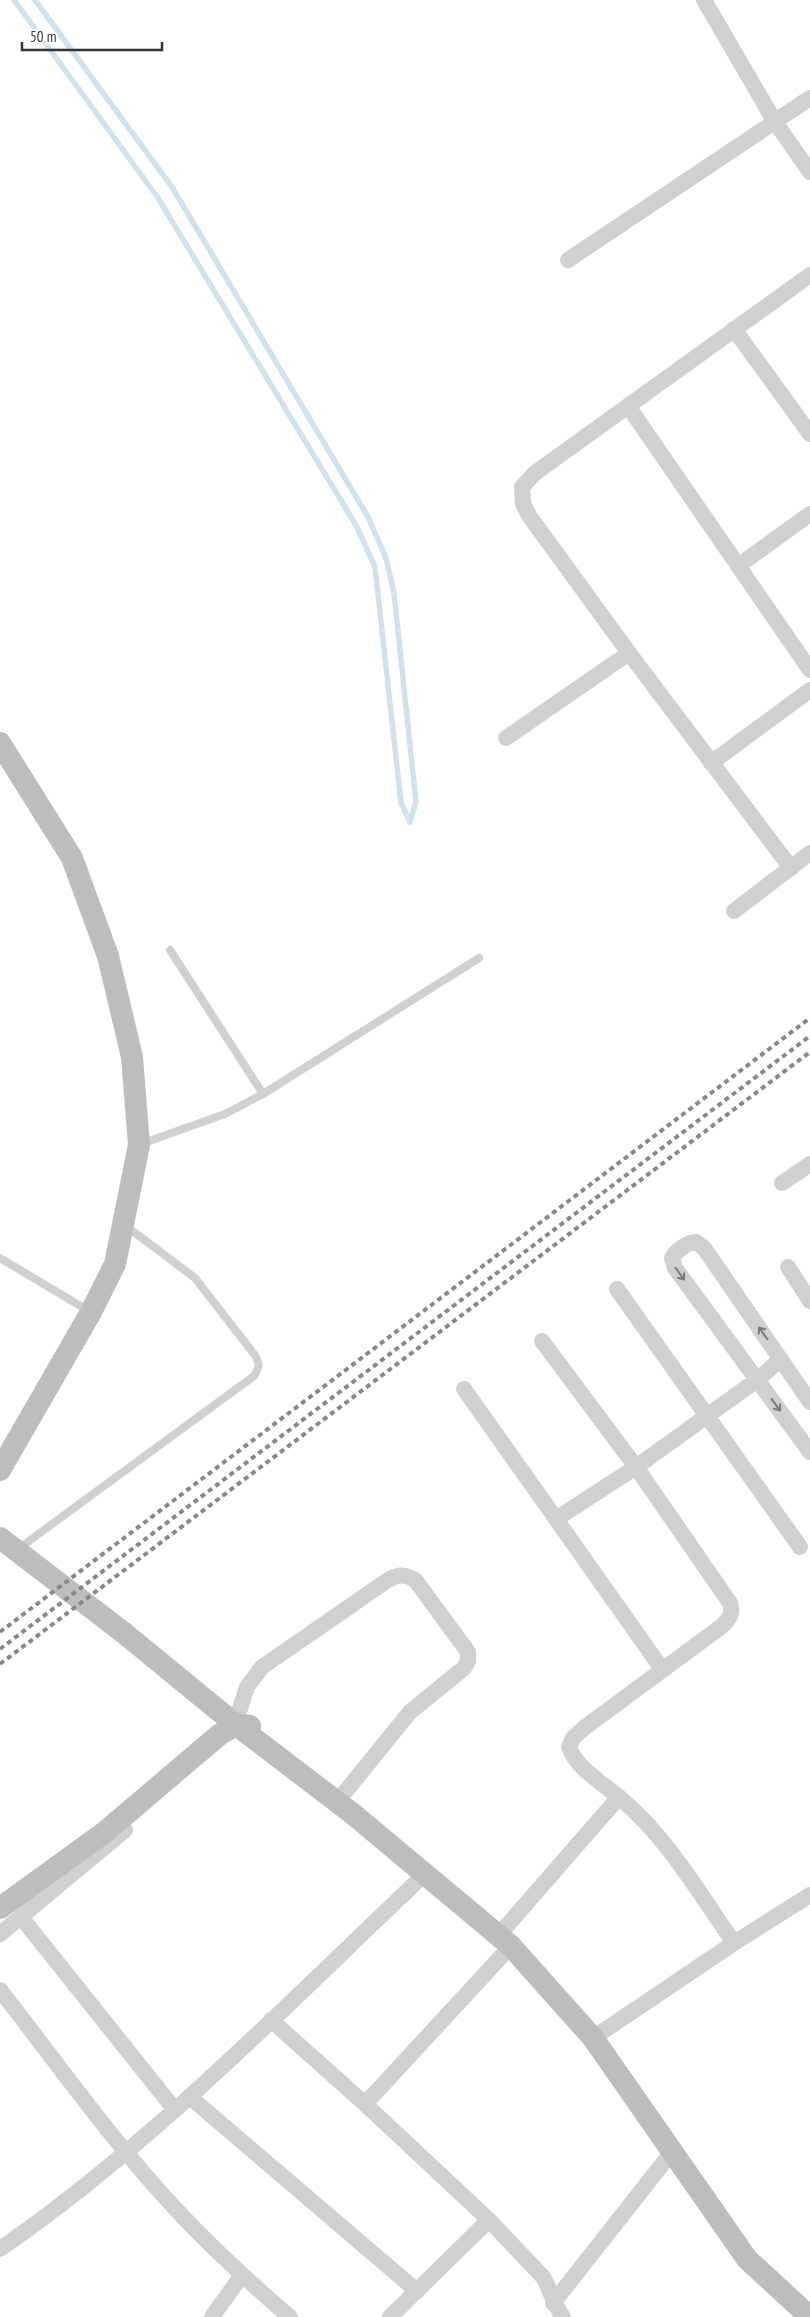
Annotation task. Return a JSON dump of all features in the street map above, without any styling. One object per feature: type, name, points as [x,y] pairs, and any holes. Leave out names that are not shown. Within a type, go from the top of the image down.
[{"type":"street","points":[[704,0],[775,122],[810,172]]},
{"type":"street","points":[[568,260],[810,98]]},
{"type":"street","points":[[791,868],[628,653],[530,517],[523,504],[522,487],[535,473],[810,275]]},
{"type":"street","points":[[734,329],[810,434]]},
{"type":"street","points":[[628,406],[810,670]]},
{"type":"street","points":[[738,566],[810,514]]},
{"type":"street","points":[[506,738],[628,653]]},
{"type":"street","points":[[711,762],[810,690]]},
{"type":"street","points":[[0,743],[72,858],[108,956],[132,1057],[139,1145],[115,1264],[91,1312],[0,1470]]},
{"type":"street","points":[[734,911],[810,853]]},
{"type":"street","points":[[782,1183],[810,1164]]},
{"type":"street","points":[[810,1402],[700,1244],[690,1242],[674,1254],[672,1258],[675,1268],[810,1452]]},
{"type":"street","points":[[788,1267],[810,1301]]},
{"type":"street","points":[[617,1289],[800,1547]]},
{"type":"street","points":[[542,1341],[636,1467],[730,1603],[732,1610],[730,1618],[722,1626],[584,1728],[573,1738],[569,1747],[573,1756],[584,1768],[634,1809],[661,1840],[734,1943]]},
{"type":"street","points":[[556,1519],[636,1467],[707,1414],[757,1380],[781,1359]]},
{"type":"street","points":[[464,1389],[662,1669]]},
{"type":"street","points":[[8,1544],[124,1633],[235,1724],[338,1802],[505,1941],[592,2038],[747,2259],[810,2317]]},
{"type":"street","points":[[0,1934],[195,1770],[220,1746],[235,1724],[246,1687],[262,1667],[388,1580],[397,1576],[407,1575],[416,1581],[468,1652],[468,1661],[464,1668],[410,1712],[338,1802]]},
{"type":"street","points":[[0,1908],[105,1832],[219,1735],[232,1726],[251,1726],[260,1731],[526,1966],[599,2056],[746,2262],[802,2317]]},
{"type":"street","points":[[365,2104],[505,1941],[619,1797]]},
{"type":"street","points":[[0,2249],[126,2153],[190,2097],[425,1874]]},
{"type":"street","points":[[592,2038],[734,1943],[810,1895]]},
{"type":"street","points":[[21,1917],[175,2110]]},
{"type":"street","points":[[0,1990],[126,2153],[192,2226],[242,2275],[290,2317]]},
{"type":"street","points":[[271,2020],[365,2104],[489,2220],[543,2277],[554,2303],[563,2317]]},
{"type":"street","points":[[190,2097],[417,2291]]},
{"type":"street","points":[[554,2303],[672,2152]]},
{"type":"street","points":[[390,2317],[489,2220]]},
{"type":"street","points":[[212,2317],[242,2275]]},
{"type":"lane","points":[[170,950],[262,1094]]},
{"type":"lane","points":[[139,1145],[225,1114],[262,1094],[479,958]]},
{"type":"lane","points":[[8,1544],[254,1376],[259,1369],[259,1361],[195,1278],[124,1225]]},
{"type":"lane","points":[[0,1258],[91,1312]]},
{"type":"waterway","points":[[14,0],[158,198],[357,527],[375,567],[401,803],[410,822]]},
{"type":"waterway","points":[[35,0],[172,187],[368,517],[386,558],[394,593],[416,802],[410,822]]},
{"type":"railway","points":[[0,1632],[810,1018]]},
{"type":"railway","points":[[0,1649],[810,1036]]},
{"type":"railway","points":[[0,1664],[810,1052]]}]
